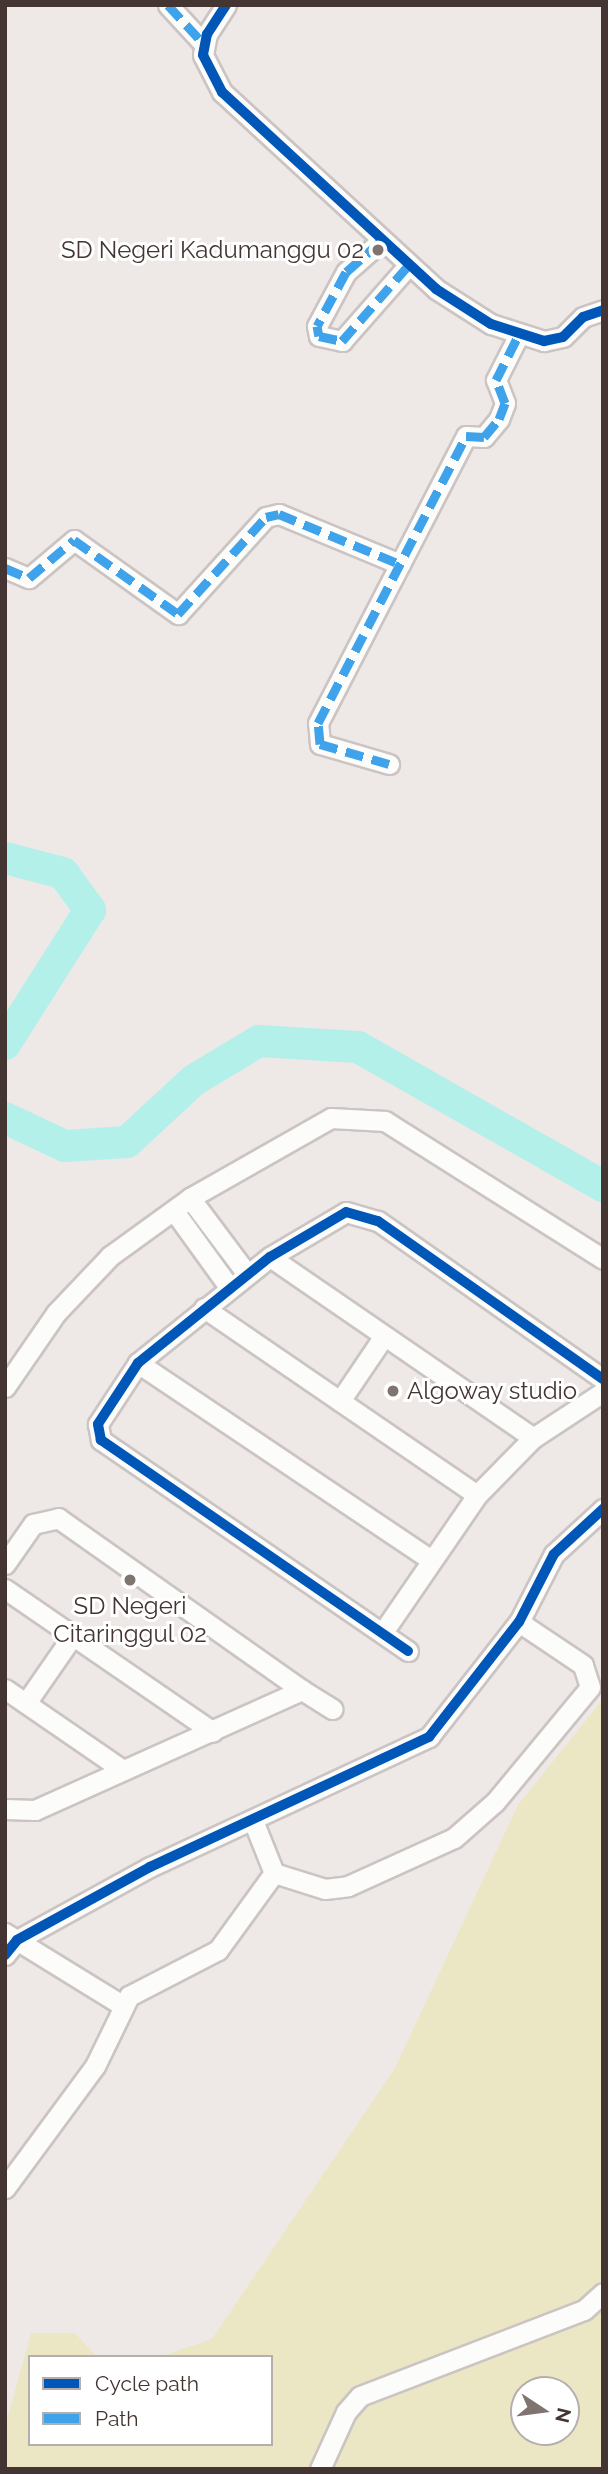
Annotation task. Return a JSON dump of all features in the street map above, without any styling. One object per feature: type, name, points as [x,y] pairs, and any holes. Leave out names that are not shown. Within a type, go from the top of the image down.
[{"type":"street","points":[[168,5],[204,44]]},
{"type":"street","points":[[226,5],[204,44],[205,64],[222,92],[408,267],[463,308],[518,336],[555,341],[603,310]]},
{"type":"street","points":[[380,242],[346,272],[317,327],[319,336],[342,341],[408,267]]},
{"type":"street","points":[[389,764],[326,747],[316,731],[466,436],[484,437],[499,419],[505,403],[496,380],[518,336]]},
{"type":"street","points":[[5,568],[29,578],[74,540],[178,614],[266,517],[279,514],[400,564]]},
{"type":"street","points":[[5,1387],[90,1273],[190,1198],[313,1125],[370,1116],[603,1259]]},
{"type":"street","points":[[190,1198],[247,1274]]},
{"type":"street","points":[[174,1211],[229,1287]]},
{"type":"street","points":[[408,1651],[101,1440],[98,1424],[138,1363],[204,1307],[270,1257],[330,1218],[361,1213],[603,1379]]},
{"type":"street","points":[[270,1257],[533,1438]]},
{"type":"street","points":[[204,1307],[477,1495]]},
{"type":"street","points":[[340,1401],[384,1336]]},
{"type":"street","points":[[138,1363],[431,1560]]},
{"type":"street","points":[[383,1632],[477,1495],[533,1438],[603,1392]]},
{"type":"street","points":[[9,1943],[150,1867],[254,1823],[429,1737],[519,1622],[554,1554],[603,1509]]},
{"type":"street","points":[[5,1564],[33,1524],[58,1518],[332,1709]]},
{"type":"street","points":[[5,1588],[213,1732]]},
{"type":"street","points":[[254,1823],[274,1872],[312,1887],[348,1886],[430,1852],[476,1821],[590,1687],[583,1665],[519,1622]]},
{"type":"street","points":[[26,1703],[73,1635]]},
{"type":"street","points":[[5,1689],[124,1770]]},
{"type":"street","points":[[5,1809],[35,1810],[302,1690]]},
{"type":"street","points":[[5,2188],[95,2066],[122,2006],[135,1991],[218,1950],[274,1872]]},
{"type":"street","points":[[9,1943],[122,2006]]},
{"type":"street","points":[[320,2469],[346,2412],[360,2396],[584,2310],[603,2293]]},
{"type":"shaded area","points":[[603,1699],[603,2469],[5,2469],[5,2427],[31,2333],[75,2333],[95,2355],[28,2355],[28,2446],[273,2446],[273,2355],[165,2355],[212,2339],[395,2068],[518,1805]]},
{"type":"waterway","points":[[5,858],[63,873],[90,910],[5,1044]]},
{"type":"waterway","points":[[5,1118],[65,1146],[127,1142],[194,1080],[259,1041],[358,1047],[603,1186]]},
{"type":"marked path","points":[[168,5],[204,44]]},
{"type":"marked path","points":[[380,242],[346,272],[317,326],[319,336],[342,341],[408,266]]},
{"type":"marked path","points":[[389,764],[320,744],[318,723],[466,436],[484,437],[499,419],[505,403],[496,380],[518,336]]},
{"type":"marked path","points":[[5,568],[29,578],[74,540],[178,614],[266,517],[279,514],[400,564]]},
{"type":"cycle path","points":[[226,5],[207,34],[203,55],[222,92],[436,289],[491,324],[544,341],[563,337],[583,317],[603,310]]},
{"type":"cycle path","points":[[408,1651],[101,1440],[98,1424],[138,1363],[270,1257],[346,1212],[378,1221],[603,1379]]},
{"type":"cycle path","points":[[5,1955],[17,1940],[150,1867],[429,1737],[519,1622],[554,1554],[603,1509]]},
{"type":"place","name":"SD Negeri Kadumanggu 02","points":[[378,250]]},
{"type":"place","name":"Algoway studio","points":[[393,1391]]},
{"type":"place","name":"SD Negeri Citaringgul 02","points":[[130,1580]]}]
